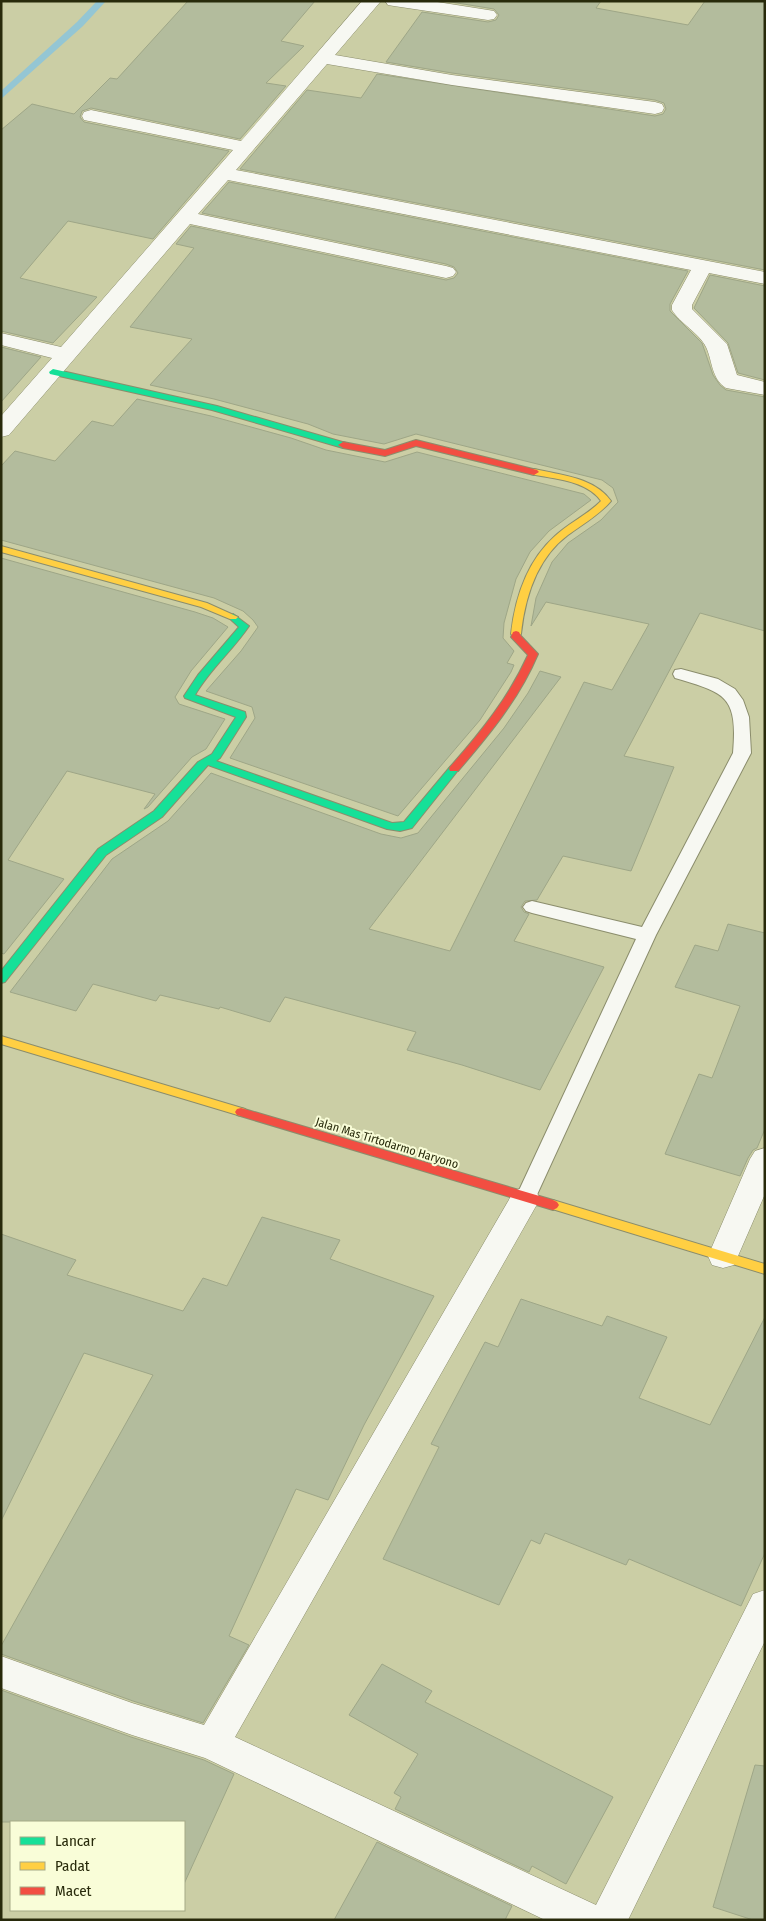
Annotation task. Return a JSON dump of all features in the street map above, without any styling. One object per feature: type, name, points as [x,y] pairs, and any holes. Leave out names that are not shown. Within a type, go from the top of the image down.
[{"type":"main road","points":[[53,372],[214,408],[300,430],[326,441],[366,450],[385,453],[416,443],[440,448],[593,487],[603,494],[606,501],[600,510],[552,544],[537,568],[517,618],[516,637],[533,654],[523,678],[494,722],[408,825],[400,827],[391,826],[209,762]]},
{"type":"main road","points":[[1,548],[150,589],[206,607],[238,620],[244,626],[240,634],[211,664],[193,687],[190,696],[241,714],[241,718],[216,756],[209,762],[202,764],[158,814],[102,852],[1,979]]},
{"type":"main road","name":"Jalan Mas Tirtodarmo Haryono","points":[[2,1042],[765,1269]]},
{"type":"street","points":[[1,430],[372,1]]},
{"type":"street","points":[[394,1],[488,15]]},
{"type":"street","points":[[321,58],[452,80],[655,108]]},
{"type":"street","points":[[91,116],[245,147]]},
{"type":"street","points":[[222,173],[765,278]]},
{"type":"street","points":[[184,217],[446,272]]},
{"type":"street","points":[[703,266],[682,305],[682,310],[716,344],[724,373],[728,380],[765,389]]},
{"type":"street","points":[[1,339],[67,355]]},
{"type":"street","points":[[723,1256],[765,1160]]},
{"type":"street","points":[[212,1744],[525,1199]]},
{"type":"street","points":[[608,1920],[765,1604]]},
{"type":"street","points":[[1,1672],[132,1719],[212,1744],[586,1920]]},
{"type":"lane","points":[[525,1199],[646,935],[742,753],[744,730],[740,712],[734,700],[722,687],[681,674]]},
{"type":"lane","points":[[532,907],[646,935]]},
{"type":"building","points":[[188,1],[315,1],[281,41],[304,46],[266,83],[286,86],[240,139],[91,108],[82,111],[80,117],[84,122],[229,151],[153,239],[68,221],[20,278],[97,297],[53,343],[1,331],[1,130],[32,104],[74,114],[110,78],[117,79]]},
{"type":"building","points":[[445,1],[601,1],[596,8],[688,25],[705,1],[765,1],[765,270],[240,169],[307,90],[361,98],[377,74],[655,116],[663,114],[666,109],[664,103],[655,100],[452,73],[386,62],[422,12],[488,22],[496,20],[499,15],[494,9]]},
{"type":"building","points":[[229,182],[688,271],[670,304],[670,311],[702,343],[713,375],[720,385],[726,390],[765,397],[765,631],[700,613],[624,756],[674,767],[631,871],[563,856],[537,900],[525,901],[521,907],[524,912],[529,914],[514,941],[604,967],[540,1090],[407,1050],[416,1032],[285,997],[270,1022],[220,1007],[219,1009],[160,995],[156,1001],[93,984],[76,1011],[10,992],[112,859],[168,821],[211,773],[381,834],[401,838],[418,833],[504,728],[528,693],[540,671],[561,677],[369,929],[450,951],[584,682],[612,690],[649,624],[546,602],[531,626],[536,598],[552,562],[568,543],[601,520],[618,502],[613,488],[602,480],[416,434],[384,444],[333,434],[308,424],[214,399],[150,385],[192,339],[130,327],[194,248],[176,244],[191,226],[446,280],[454,278],[458,273],[454,267],[446,264],[202,213]]},
{"type":"building","points":[[710,275],[765,286],[765,380],[738,373],[728,343],[694,308]]},
{"type":"building","points":[[1,347],[41,357],[1,402]]},
{"type":"building","points":[[137,399],[211,416],[291,438],[326,450],[385,462],[417,452],[584,494],[591,500],[549,531],[530,552],[516,579],[504,623],[503,638],[514,651],[507,663],[514,665],[511,672],[480,720],[398,816],[230,758],[255,718],[252,707],[206,691],[241,651],[258,627],[243,611],[214,598],[1,540],[1,466],[15,451],[55,461],[92,421],[113,426]]},
{"type":"building","points":[[1,558],[195,612],[213,618],[228,627],[191,671],[175,697],[179,704],[225,719],[206,749],[192,757],[148,807],[144,809],[155,794],[67,771],[8,860],[64,879],[4,954],[1,953]]},
{"type":"building","points":[[728,924],[765,933],[765,1129],[757,1148],[753,1150],[748,1158],[740,1176],[665,1154],[699,1074],[712,1078],[740,1006],[675,987],[695,945],[718,951]]},
{"type":"building","points":[[262,1217],[340,1240],[330,1259],[434,1296],[364,1425],[328,1500],[296,1489],[229,1636],[249,1645],[203,1723],[133,1701],[1,1654],[1,1646],[153,1375],[84,1353],[1,1521],[1,1234],[76,1260],[67,1275],[183,1311],[203,1278],[227,1286]]},
{"type":"building","points":[[521,1299],[602,1326],[607,1316],[667,1337],[639,1398],[710,1425],[765,1317],[765,1553],[741,1606],[629,1559],[626,1565],[545,1533],[540,1544],[531,1540],[499,1605],[383,1559],[439,1447],[431,1444],[485,1342],[498,1347]]},
{"type":"building","points":[[382,1664],[432,1691],[425,1702],[613,1797],[566,1884],[532,1866],[529,1872],[395,1809],[401,1797],[394,1793],[418,1754],[349,1715]]},
{"type":"building","points":[[1,1690],[131,1737],[204,1760],[234,1774],[185,1882],[185,1821],[1,1822]]},
{"type":"building","points":[[755,1765],[765,1766],[765,1920],[753,1920],[713,1907]]},
{"type":"building","points":[[377,1842],[512,1906],[505,1920],[334,1920]]},
{"type":"waterway","points":[[1,96],[80,24],[102,1]]},
{"type":"traffic: fast","points":[[53,372],[214,408],[343,445]]},
{"type":"traffic: fast","points":[[1,979],[102,852],[158,814],[202,764],[216,756],[241,717],[241,714],[189,696],[201,677],[231,644],[244,626],[233,617]]},
{"type":"traffic: fast","points":[[209,762],[391,826],[400,827],[408,825],[454,769]]},
{"type":"traffic: slow","points":[[516,634],[523,596],[540,558],[557,539],[595,512],[606,501],[594,489],[585,485],[534,472]]},
{"type":"traffic: slow","points":[[1,549],[204,605],[233,617]]},
{"type":"traffic: slow","points":[[1,1040],[241,1112]]},
{"type":"traffic: slow","points":[[553,1205],[765,1269]]},
{"type":"traffic: jam","points":[[343,445],[385,453],[416,443],[534,472]]},
{"type":"traffic: jam","points":[[454,769],[499,715],[526,670],[533,654],[516,637],[516,634]]},
{"type":"traffic: jam","points":[[241,1112],[553,1205]]}]
